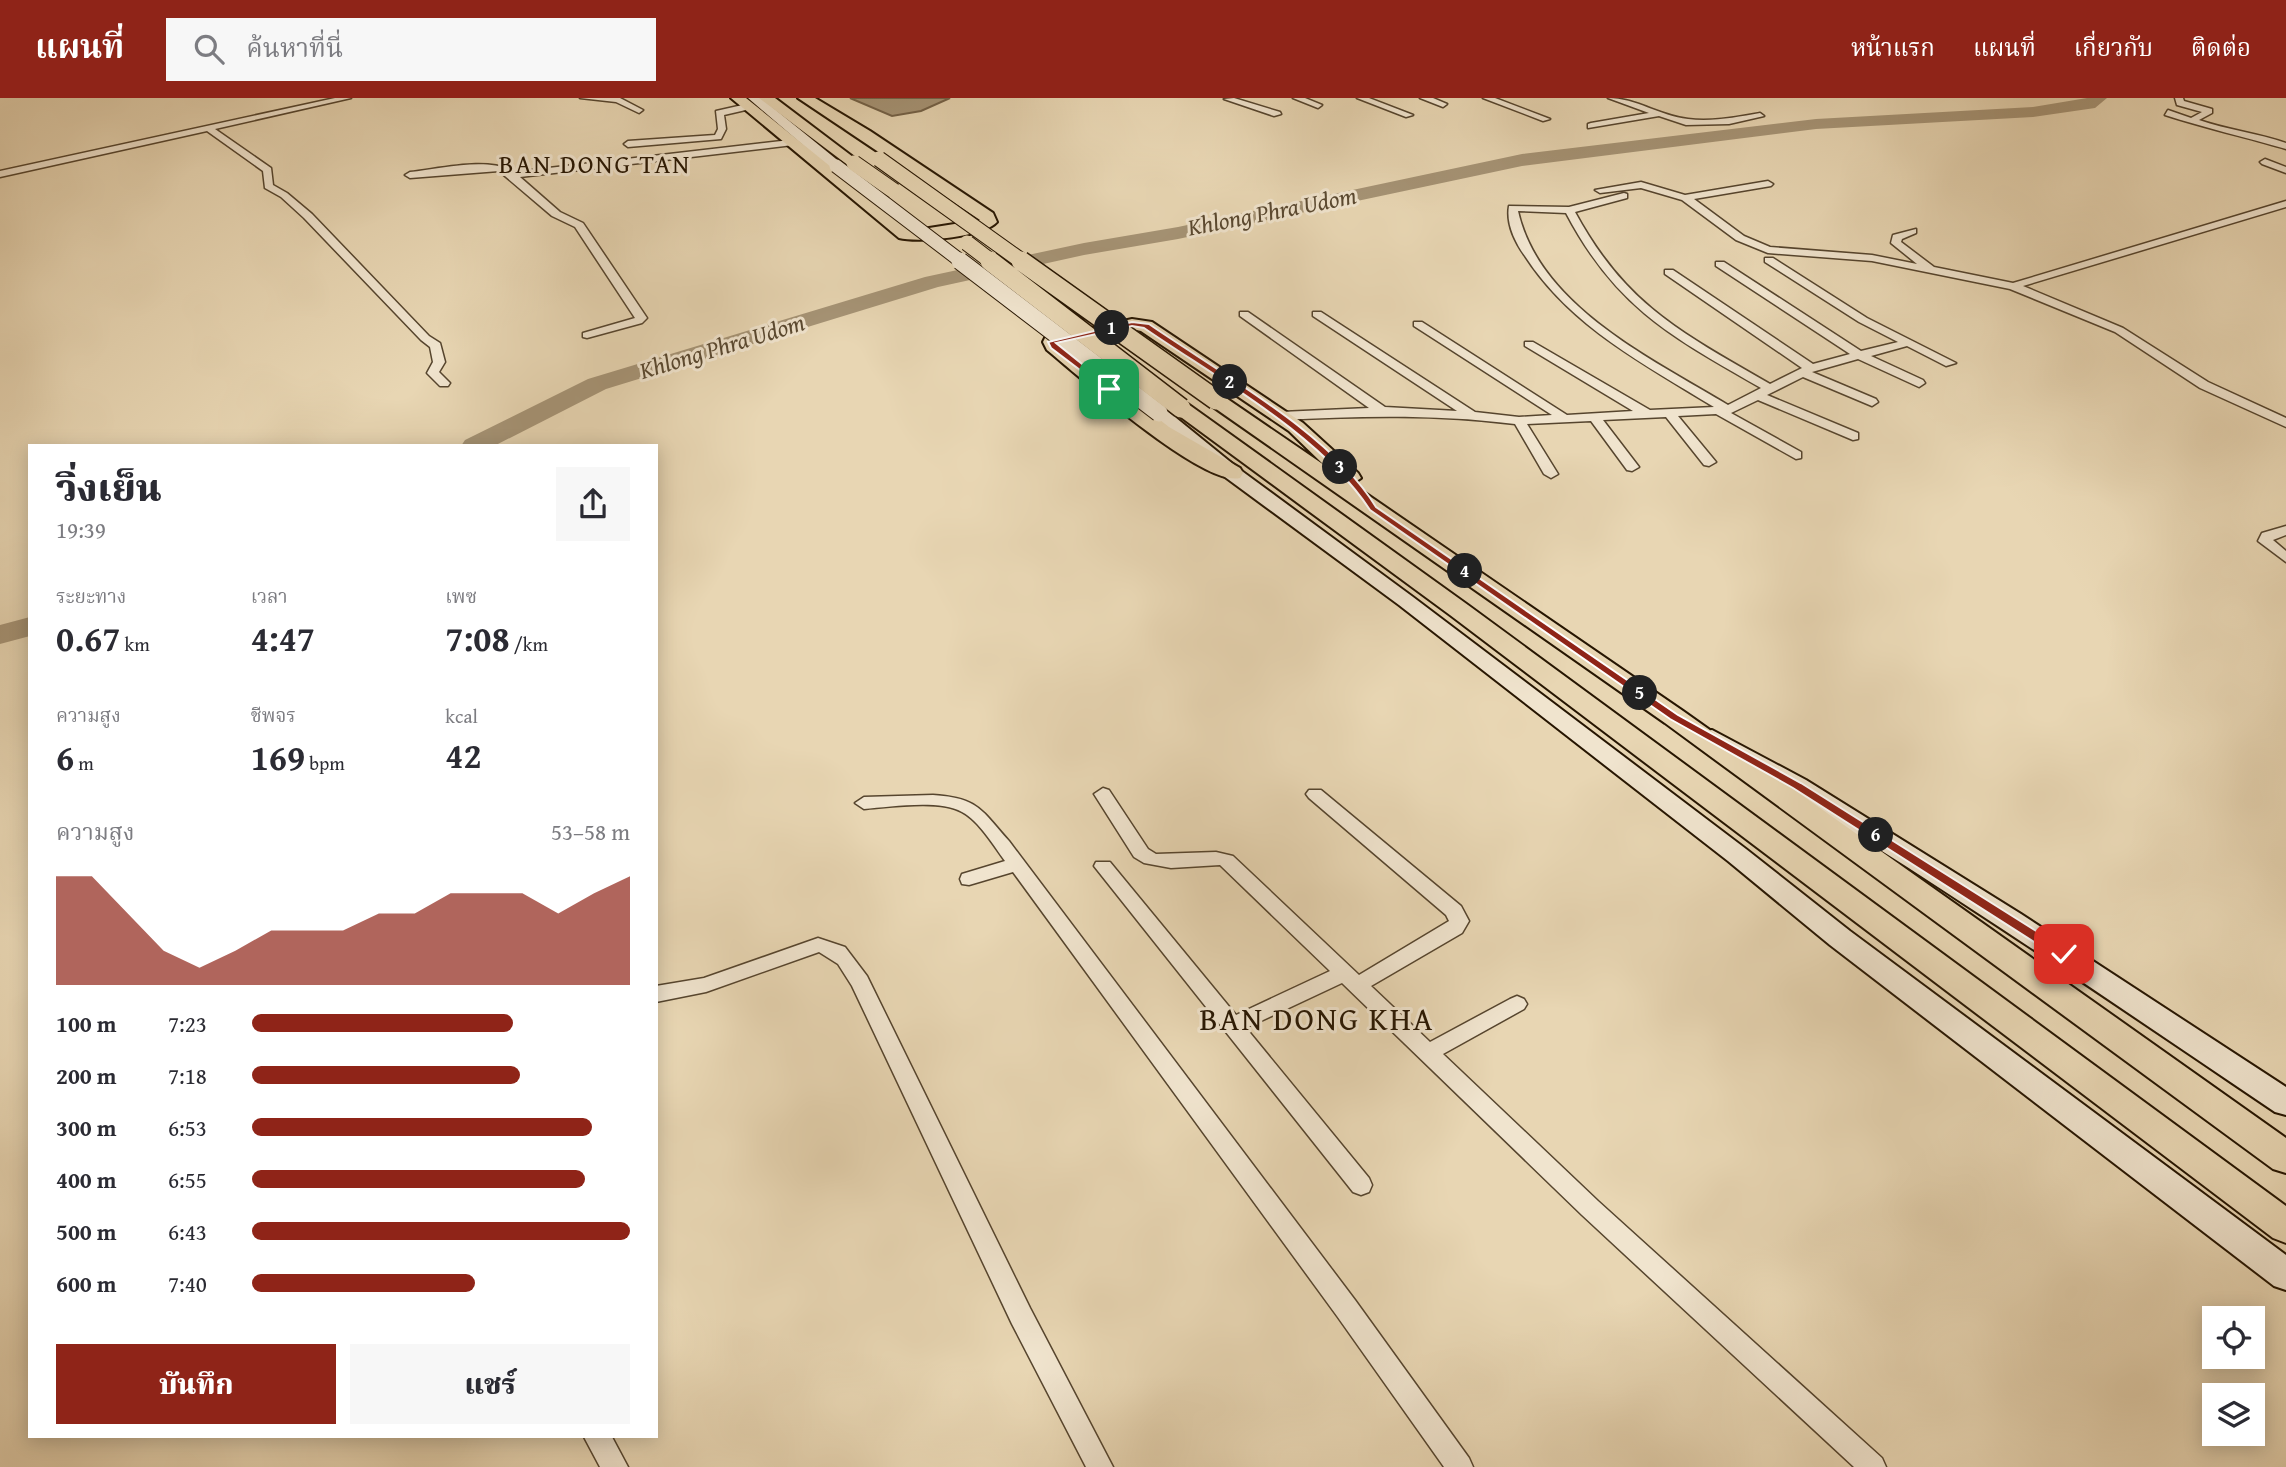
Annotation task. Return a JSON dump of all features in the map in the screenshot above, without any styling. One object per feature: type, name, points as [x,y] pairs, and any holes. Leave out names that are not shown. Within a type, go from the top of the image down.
[{"type":"main road","points":[[766,98],[997,265],[1170,410],[1232,473],[1406,601],[1727,847],[1840,938],[2286,1275]]},
{"type":"main road","points":[[796,98],[1216,400],[1674,717],[2286,1158]]},
{"type":"main road","points":[[746,101],[790,143],[905,235],[915,237],[982,226],[989,222],[987,216],[865,134],[805,98]]},
{"type":"main road","points":[[746,101],[1170,410],[1459,610],[2286,1227]]},
{"type":"main road","points":[[1232,473],[1207,462],[1164,433],[1052,342],[1132,324],[1146,326],[1308,436],[1362,491],[1373,509]]},
{"type":"main road","points":[[1674,717],[1742,753],[1865,828],[2064,954],[2286,1103]]},
{"type":"main road","points":[[2257,1254],[2286,1281]]},
{"type":"street","points":[[0,174],[347,98]]},
{"type":"street","points":[[584,98],[618,100],[639,110]]},
{"type":"street","points":[[1246,105],[1272,98]]},
{"type":"street","points":[[1297,98],[1318,105]]},
{"type":"street","points":[[1361,98],[1409,115]]},
{"type":"street","points":[[1424,98],[1443,104]]},
{"type":"street","points":[[1487,98],[1546,119]]},
{"type":"street","points":[[1612,98],[1658,114],[1696,123],[1760,116]]},
{"type":"street","points":[[2179,98],[2180,103],[2209,111],[2194,120]]},
{"type":"street","points":[[1228,99],[1277,114]]},
{"type":"street","points":[[714,152],[722,129],[719,113],[746,101]]},
{"type":"street","points":[[2168,113],[2216,129],[2250,134],[2286,146]]},
{"type":"street","points":[[1591,126],[1658,114]]},
{"type":"street","points":[[209,129],[236,145],[268,170],[268,186],[284,195],[308,216],[425,338],[436,345],[439,362],[433,373],[444,383]]},
{"type":"street","points":[[2270,131],[2286,137]]},
{"type":"street","points":[[628,144],[718,137]]},
{"type":"street","points":[[512,175],[790,143]]},
{"type":"street","points":[[2264,162],[2286,172]]},
{"type":"street","points":[[410,175],[484,167],[501,168],[556,214],[579,225],[641,318],[587,335]]},
{"type":"street","points":[[1685,198],[1768,184]]},
{"type":"street","points":[[1600,190],[1641,185],[1685,198],[1740,238],[1759,247],[1799,254],[1872,258],[2012,286],[2119,330],[2204,385],[2286,423]]},
{"type":"street","points":[[1641,192],[1569,210],[1512,208],[1521,242],[1544,275],[1587,321],[1796,455]]},
{"type":"street","points":[[2012,286],[2286,204]]},
{"type":"street","points":[[1569,210],[1583,241],[1609,277],[1644,312],[1763,391],[1853,436]]},
{"type":"street","points":[[1912,231],[1897,237],[1896,243],[1931,270]]},
{"type":"street","points":[[1769,260],[1863,320],[1950,363]]},
{"type":"street","points":[[1720,264],[1859,355],[1919,383]]},
{"type":"street","points":[[1670,272],[1806,370],[1872,402]]},
{"type":"street","points":[[1244,314],[1382,411]]},
{"type":"street","points":[[1317,314],[1472,415]]},
{"type":"street","points":[[1418,324],[1564,418]]},
{"type":"street","points":[[1281,416],[1382,411],[1472,415],[1519,421],[1724,410],[1806,370],[1906,343]]},
{"type":"street","points":[[1529,344],[1647,414]]},
{"type":"street","points":[[1669,413],[1709,462]]},
{"type":"street","points":[[1594,417],[1632,467]]},
{"type":"street","points":[[1519,421],[1551,474]]},
{"type":"street","points":[[2286,530],[2267,536],[2265,541],[2286,558]]},
{"type":"street","points":[[1103,794],[1142,853],[1149,859],[1159,863],[1214,856],[1226,860],[1590,1208],[1873,1467]]},
{"type":"street","points":[[1232,1026],[1350,979],[1455,929],[1460,921],[1454,911],[1315,794]]},
{"type":"street","points":[[864,803],[950,803],[968,808],[1017,864],[1338,1297],[1460,1467]]},
{"type":"street","points":[[969,879],[1017,864]]},
{"type":"street","points":[[1103,866],[1361,1185]]},
{"type":"street","points":[[658,994],[706,985],[818,945],[830,946],[846,957],[872,1005],[1021,1316],[1100,1467]]},
{"type":"street","points":[[1427,1053],[1517,1004]]},
{"type":"street","points":[[598,1438],[615,1467]]},
{"type":"shaded area","points":[[850,98],[950,98],[921,111],[892,116]]},
{"type":"waterway","name":"Khlong Phra Udom","points":[[478,444],[597,384],[933,282],[1084,249],[1178,233],[1522,160],[1816,124],[2033,112],[2089,104],[2099,98]]},
{"type":"waterway","name":"Khlong Phra Udom","points":[[0,635],[28,627]]},
{"type":"district","name":"BAN DONG TAN","points":[[595,163]]},
{"type":"district","name":"BAN DONG KHA","points":[[1317,1018]]},
{"type":"route","points":[[1109,389],[1052,342],[1132,324],[1146,326],[1308,436],[1354,482],[1373,509],[1674,717],[1797,786],[2064,954]]}]
